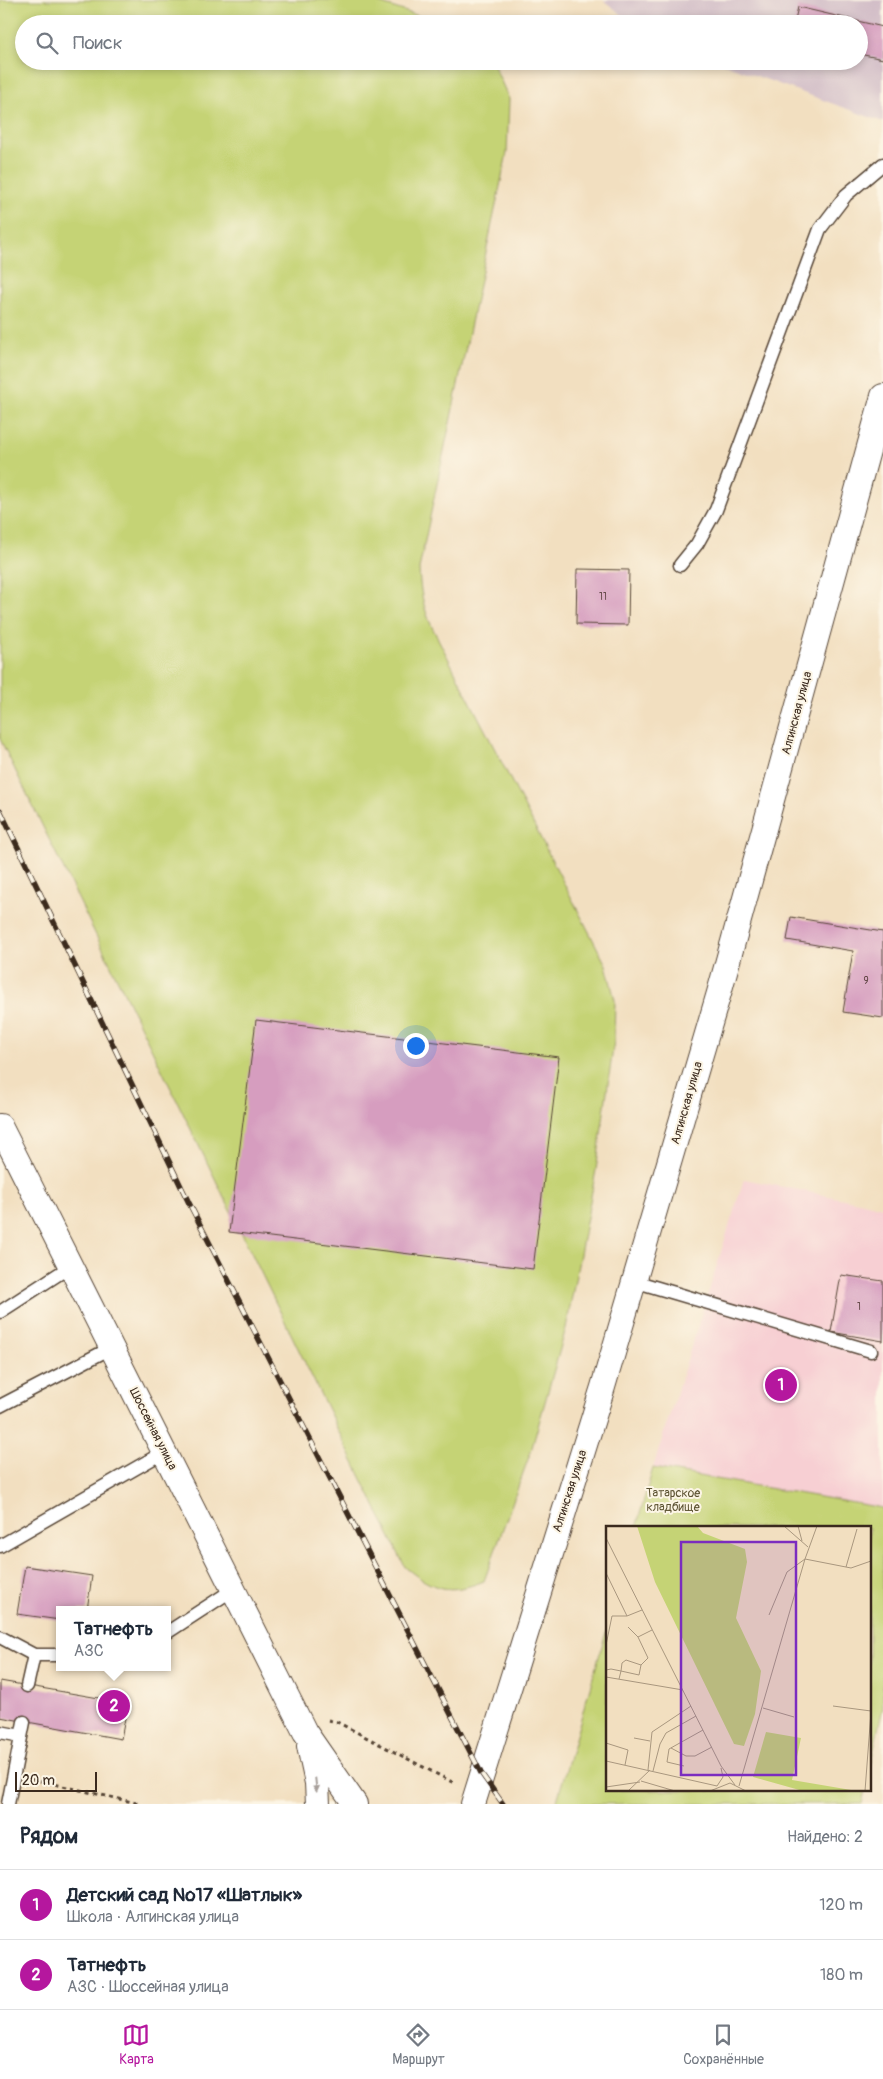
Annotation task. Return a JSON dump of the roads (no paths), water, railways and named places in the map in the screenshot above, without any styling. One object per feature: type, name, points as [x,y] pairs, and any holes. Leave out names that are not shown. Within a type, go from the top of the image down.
[{"type":"street","name":"Алгинская улица","points":[[474,1799],[634,1281],[719,994],[883,396]]},
{"type":"street","name":"Шоссейная улица","points":[[3,1137],[112,1348],[305,1732]]},
{"type":"street","points":[[305,1732],[317,1783],[318,1804]]},
{"type":"street","points":[[305,1732],[355,1804]]},
{"type":"lane","points":[[680,565],[697,544],[716,510],[820,229],[846,194],[883,164]]},
{"type":"lane","points":[[0,1312],[70,1266]]},
{"type":"lane","points":[[634,1281],[871,1351]]},
{"type":"lane","points":[[0,1406],[112,1348]]},
{"type":"lane","points":[[0,1546],[164,1452]]},
{"type":"lane","points":[[171,1630],[234,1589]]},
{"type":"lane","points":[[0,1637],[34,1655],[56,1655]]},
{"type":"lane","points":[[27,1686],[34,1655]]},
{"type":"lane","points":[[8,1804],[24,1722]]},
{"type":"lane","points":[[0,1732],[20,1736]]},
{"type":"railway","points":[[0,810],[189,1203],[481,1773],[503,1804]]},
{"type":"place","name":"Детский сад №17 «Шатлык»","points":[[781,1385]]},
{"type":"place","name":"Татнефть","points":[[114,1706]]},
{"type":"park label","name":"Татарское кладбище","points":[[673,1500]]}]
